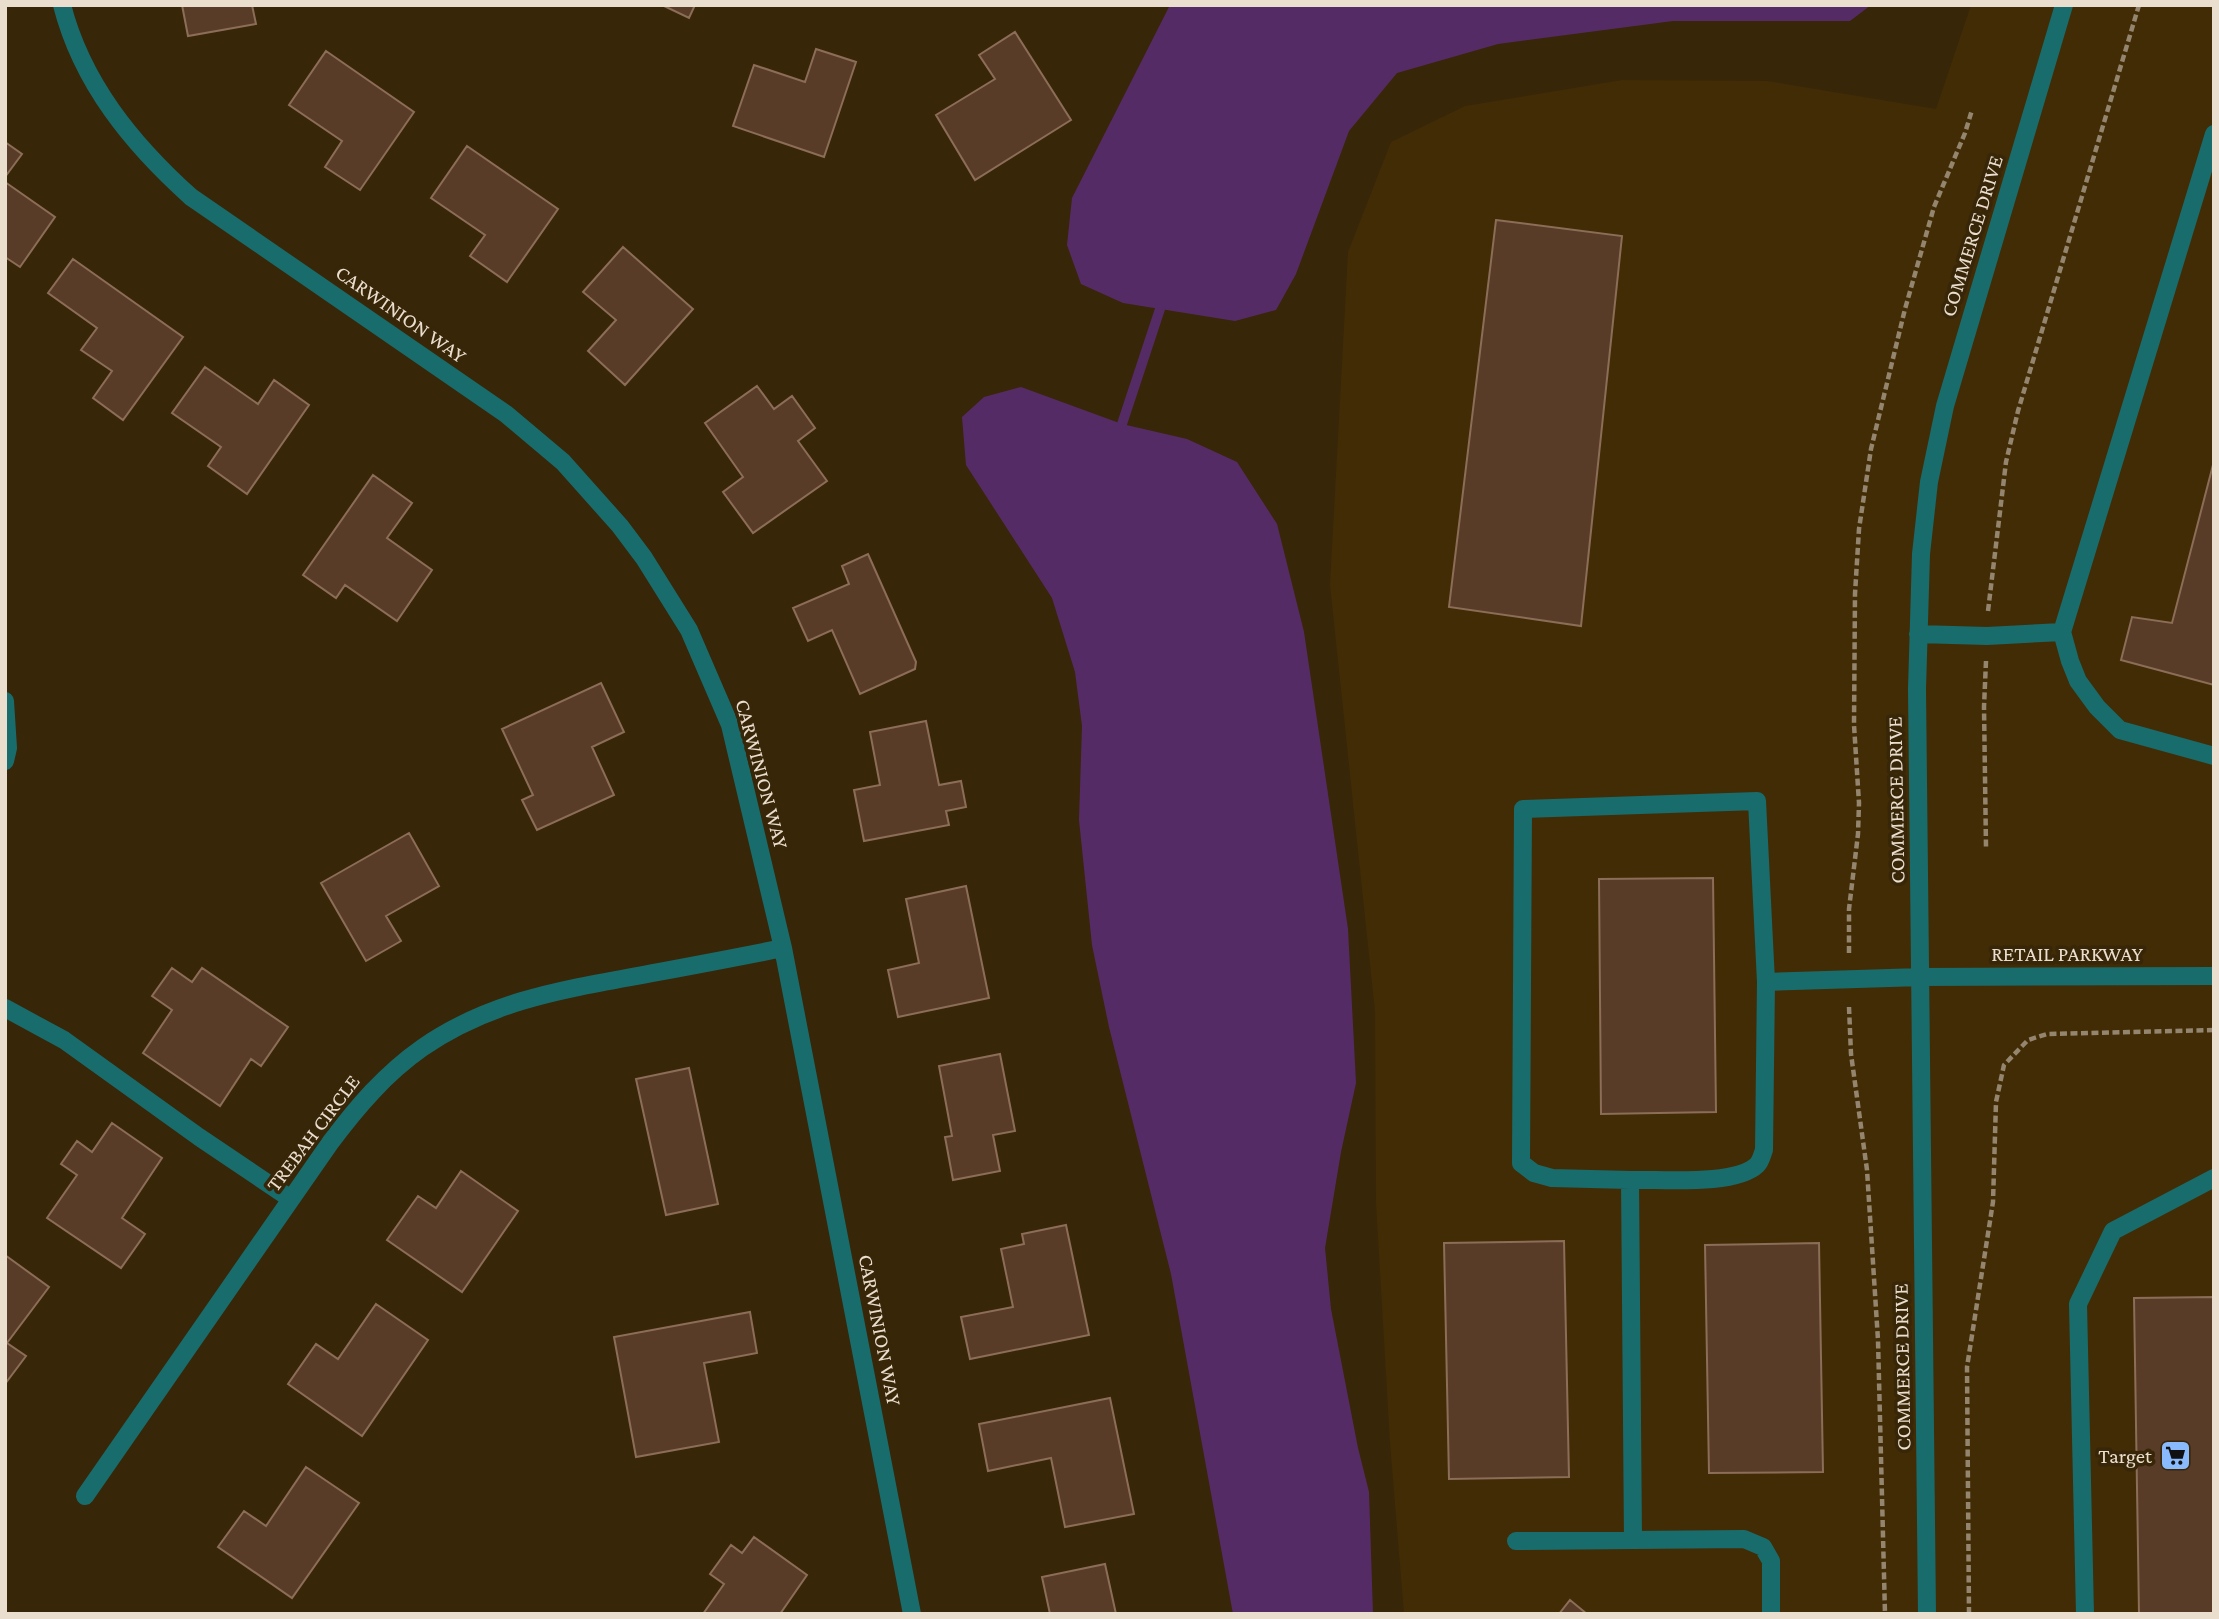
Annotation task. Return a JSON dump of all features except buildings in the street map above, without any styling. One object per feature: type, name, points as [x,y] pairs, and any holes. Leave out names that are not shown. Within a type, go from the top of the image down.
[{"type":"street","name":"CARWINION WAY","points":[[62,5],[67,26],[81,58],[110,108],[125,130],[167,176],[191,197],[506,414],[563,462],[620,526],[665,590],[689,630],[730,725],[783,948],[912,1614]]},
{"type":"street","name":"COMMERCE DRIVE","points":[[1927,1614],[1917,689],[1921,554],[1928,481],[1945,405],[2064,5]]},
{"type":"street","points":[[2214,134],[2062,632],[2078,681],[2097,707],[2120,730],[2214,756]]},
{"type":"street","points":[[1918,634],[1987,636],[2062,632]]},
{"type":"street","points":[[5,701],[8,748],[5,761]]},
{"type":"street","points":[[1758,801],[1766,982],[1764,1150],[1759,1163],[1729,1179],[1630,1180],[1552,1178],[1534,1173],[1521,1163],[1523,809],[1758,801]]},
{"type":"street","name":"TREBAH CIRCLE","points":[[85,1496],[290,1199],[355,1110],[374,1088],[406,1060],[445,1033],[496,1009],[544,993],[783,948]]},
{"type":"street","name":"RETAIL PARKWAY","points":[[1766,982],[1921,977],[2214,976]]},
{"type":"street","points":[[5,1008],[64,1040],[290,1199]]},
{"type":"street","points":[[2085,1614],[2078,1304],[2113,1231],[2214,1178]]},
{"type":"street","points":[[1630,1180],[1633,1540]]},
{"type":"street","points":[[1516,1541],[1744,1539],[1763,1547],[1771,1561],[1770,1614]]},
{"type":"path","points":[[1986,847],[1984,707],[1988,602],[1997,520],[2012,436],[2139,5]]},
{"type":"path","points":[[1885,1614],[1878,1340],[1867,1170],[1851,1054],[1849,978],[1849,909],[1859,803],[1854,725],[1854,632],[1859,529],[1871,449],[1905,309],[1934,207],[1972,110]]},
{"type":"path","points":[[1969,1614],[1967,1367],[1993,1202],[1996,1102],[2004,1065],[2028,1040],[2047,1034],[2214,1030]]},
{"type":"shaded area","points":[[1170,5],[1871,5],[1850,21],[1673,21],[1498,44],[1397,73],[1349,131],[1296,274],[1276,310],[1235,321],[1123,303],[1081,284],[1067,245],[1072,198]]},
{"type":"shaded area","points":[[1971,5],[2214,5],[2214,1614],[1404,1614],[1390,1443],[1376,1203],[1375,1012],[1330,585],[1348,252],[1391,142],[1465,106],[1622,80],[1768,81],[1936,109]]},
{"type":"shaded area","points":[[1021,387],[1122,424],[1187,439],[1237,462],[1277,524],[1304,632],[1348,929],[1356,1083],[1325,1248],[1331,1309],[1369,1492],[1373,1614],[1233,1614],[1171,1274],[1109,1027],[1092,945],[1079,820],[1082,726],[1075,672],[1052,598],[966,465],[962,417],[984,397]]},
{"type":"waterway","points":[[1122,424],[1160,309]]},
{"type":"place","name":"Target","points":[[2175,1456]]}]
